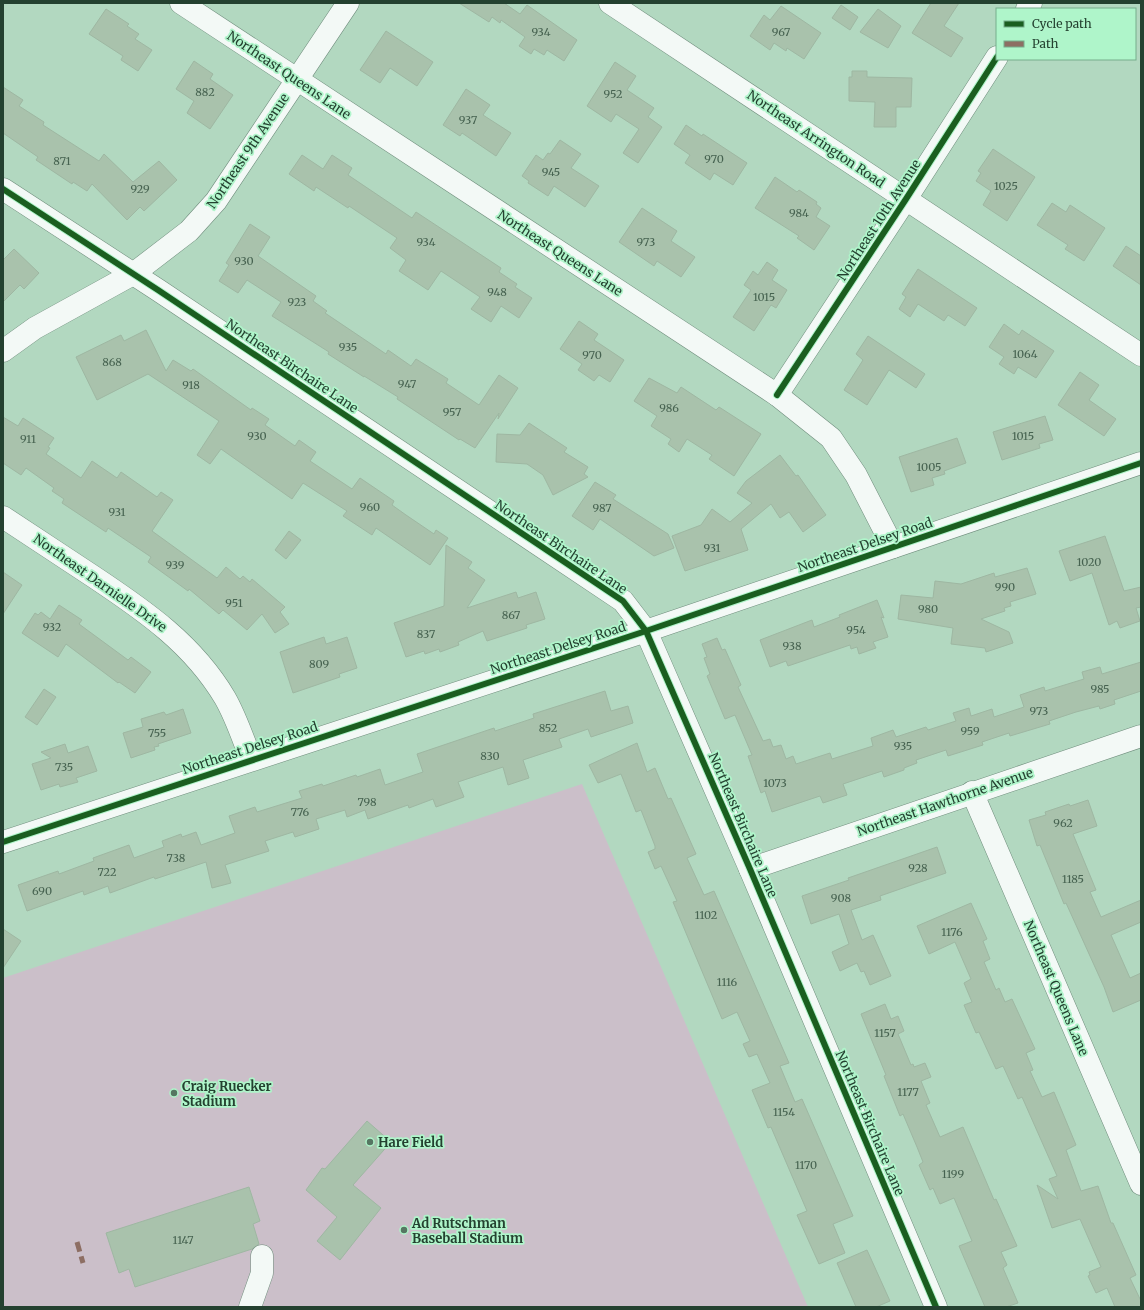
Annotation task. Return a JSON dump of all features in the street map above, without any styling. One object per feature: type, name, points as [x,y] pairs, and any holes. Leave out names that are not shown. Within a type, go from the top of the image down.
[{"type":"street","name":"Northeast Queens Lane","points":[[181,3],[777,395],[831,438],[856,475],[893,547]]},
{"type":"street","name":"Northeast 9th Avenue","points":[[3,351],[35,328],[133,274],[189,231],[216,201],[348,3]]},
{"type":"street","name":"Northeast Arrington Road","points":[[610,3],[1141,355]]},
{"type":"street","name":"Northeast 10th Avenue","points":[[777,395],[906,200],[996,59]]},
{"type":"street","name":"Northeast Birchaire Lane","points":[[3,189],[623,601],[646,631],[750,869],[936,1307]]},
{"type":"street","name":"Northeast Delsey Road","points":[[3,842],[251,759],[646,631],[1141,463]]},
{"type":"street","name":"Northeast Darnielle Drive","points":[[3,517],[146,612],[170,631],[191,652],[225,698],[235,718],[251,759]]},
{"type":"street","name":"Northeast Hawthorne Avenue","points":[[750,869],[972,792],[1141,736]]},
{"type":"street","name":"Northeast Queens Lane","points":[[972,792],[1141,1184]]},
{"type":"street","points":[[250,1307],[262,1273],[262,1256]]},
{"type":"shaded area","name":"Hare Field","points":[[582,784],[808,1307],[3,1307],[3,978]]},
{"type":"building","points":[[459,3],[504,3],[520,14],[527,5],[577,40],[564,61],[547,50],[544,55],[534,49],[531,54],[519,46],[525,37],[501,20],[500,23],[492,17],[489,22]]},
{"type":"building","points":[[931,3],[959,3],[944,26],[963,38],[951,57],[912,33]]},
{"type":"building","points":[[841,5],[858,17],[850,30],[832,18]]},
{"type":"building","points":[[781,6],[821,33],[804,59],[787,48],[786,51],[774,43],[770,50],[750,36],[764,15],[770,20]]},
{"type":"building","points":[[106,9],[129,24],[127,26],[139,34],[135,39],[152,50],[138,71],[121,60],[123,56],[89,34]]},
{"type":"building","points":[[878,9],[901,26],[888,48],[860,32]]},
{"type":"building","points":[[386,31],[433,62],[417,86],[390,68],[380,83],[360,70]]},
{"type":"building","points":[[194,61],[213,74],[210,79],[233,95],[210,129],[187,113],[194,101],[176,89]]},
{"type":"building","points":[[615,62],[636,76],[627,90],[654,108],[648,117],[662,127],[638,163],[623,153],[639,129],[616,114],[611,122],[587,106]]},
{"type":"building","points":[[852,71],[867,71],[867,77],[912,78],[911,107],[896,107],[896,127],[874,127],[875,102],[849,101],[849,77],[852,77]]},
{"type":"building","points":[[3,87],[23,100],[19,106],[44,122],[43,125],[99,161],[104,154],[133,182],[159,161],[177,180],[144,211],[140,207],[127,220],[92,184],[87,191],[73,182],[72,184],[36,160],[38,157],[3,133]]},
{"type":"building","points":[[466,89],[490,105],[483,115],[511,133],[496,156],[462,133],[460,136],[443,125]]},
{"type":"building","points":[[686,125],[702,136],[703,134],[747,163],[733,185],[714,173],[710,180],[685,163],[690,155],[674,144]]},
{"type":"building","points":[[560,140],[581,154],[571,168],[599,186],[585,207],[554,186],[548,196],[528,183],[529,181],[522,176],[536,155],[543,160],[548,153],[550,154]]},
{"type":"building","points":[[993,149],[1035,177],[1007,221],[983,205],[991,191],[976,181],[981,173],[978,171]]},
{"type":"building","points":[[302,155],[323,169],[332,155],[352,168],[348,175],[412,218],[416,212],[501,268],[499,272],[517,284],[515,287],[532,298],[519,318],[501,306],[491,322],[471,309],[480,297],[441,271],[428,290],[399,271],[406,260],[390,248],[397,238],[349,206],[348,208],[316,187],[314,191],[289,174]]},
{"type":"building","points":[[775,177],[797,192],[799,190],[817,202],[816,204],[821,208],[816,217],[830,226],[814,250],[797,238],[799,236],[755,208]]},
{"type":"building","points":[[1052,203],[1066,212],[1070,205],[1105,228],[1084,261],[1065,249],[1068,245],[1037,225]]},
{"type":"building","points":[[642,208],[677,231],[671,241],[695,257],[681,277],[657,261],[654,266],[619,242]]},
{"type":"building","points":[[250,224],[270,237],[258,256],[316,296],[313,301],[327,311],[325,313],[386,354],[388,350],[411,366],[416,359],[448,379],[446,383],[479,405],[499,375],[518,388],[498,419],[499,413],[475,448],[460,439],[459,440],[397,399],[398,397],[328,354],[329,352],[272,316],[281,302],[247,280],[238,293],[219,281],[229,265],[226,263]]},
{"type":"building","points":[[1126,246],[1141,256],[1141,285],[1113,266]]},
{"type":"building","points":[[14,249],[39,273],[24,289],[20,285],[3,302],[3,260]]},
{"type":"building","points":[[767,262],[778,270],[772,280],[787,290],[776,308],[771,305],[754,331],[733,317],[751,290],[744,285],[753,271],[758,275]]},
{"type":"building","points":[[918,269],[977,308],[965,326],[948,315],[944,321],[918,304],[910,317],[899,309],[906,297],[902,294]]},
{"type":"building","points":[[579,321],[598,334],[594,340],[624,360],[610,382],[599,375],[594,381],[578,370],[582,364],[560,349]]},
{"type":"building","points":[[1004,324],[1019,335],[1022,330],[1054,351],[1036,378],[1018,367],[1014,374],[999,364],[1004,357],[989,347]]},
{"type":"building","points":[[146,330],[166,371],[173,360],[191,371],[193,369],[251,410],[252,408],[269,419],[265,425],[295,446],[299,440],[316,452],[310,461],[352,489],[360,478],[394,501],[392,505],[406,515],[434,534],[436,530],[448,538],[430,565],[376,528],[372,535],[343,516],[347,511],[303,483],[292,499],[221,449],[210,464],[197,455],[219,421],[148,374],[97,400],[76,357],[121,335],[124,341]]},
{"type":"building","points":[[868,336],[925,374],[916,388],[889,370],[867,405],[844,390],[863,360],[856,354]]},
{"type":"building","points":[[1080,372],[1099,385],[1089,400],[1116,419],[1104,436],[1058,405]]},
{"type":"building","points":[[649,378],[677,393],[681,387],[716,410],[719,407],[761,434],[734,476],[709,459],[712,455],[687,439],[679,452],[668,444],[671,439],[651,426],[657,416],[634,401]]},
{"type":"building","points":[[1045,416],[1053,440],[1039,444],[1040,448],[1002,460],[993,432]]},
{"type":"building","points":[[3,417],[18,426],[23,418],[54,438],[48,447],[50,448],[46,454],[81,478],[92,461],[117,478],[121,472],[157,497],[161,492],[173,500],[152,531],[217,578],[226,567],[240,579],[243,576],[250,582],[252,579],[285,607],[280,612],[289,624],[275,633],[262,614],[247,630],[223,610],[219,614],[189,589],[188,591],[148,562],[151,557],[108,528],[106,532],[62,503],[64,499],[52,491],[54,488],[26,468],[21,475],[3,463]]},
{"type":"building","points":[[529,423],[567,448],[564,452],[588,467],[584,474],[588,477],[553,495],[543,475],[527,464],[496,462],[497,434],[520,435]]},
{"type":"building","points":[[957,438],[966,463],[944,471],[945,474],[932,478],[934,485],[911,492],[899,457]]},
{"type":"building","points":[[780,455],[796,476],[798,475],[826,515],[803,532],[789,512],[780,518],[771,504],[741,529],[748,550],[685,571],[672,536],[701,525],[712,509],[730,522],[752,503],[737,493],[746,481]]},
{"type":"building","points":[[595,482],[616,495],[613,499],[668,534],[674,548],[654,556],[600,519],[593,530],[572,516]]},
{"type":"building","points":[[289,531],[301,540],[286,559],[275,550]]},
{"type":"building","points":[[1105,536],[1124,591],[1141,587],[1141,607],[1136,608],[1140,621],[1120,628],[1117,621],[1109,625],[1092,573],[1070,581],[1059,551]]},
{"type":"building","points":[[446,545],[472,562],[468,568],[485,580],[467,608],[516,592],[518,598],[536,592],[545,619],[526,625],[527,628],[487,641],[483,631],[458,642],[459,645],[440,652],[439,649],[425,654],[424,651],[406,657],[394,623],[444,606]]},
{"type":"building","points":[[1027,568],[1036,594],[1010,602],[1011,606],[1004,608],[1005,611],[981,619],[1009,632],[1013,643],[986,652],[985,648],[951,644],[953,628],[898,619],[901,595],[933,598],[935,581],[961,584],[994,573],[995,577]]},
{"type":"building","points":[[3,572],[22,585],[3,614]]},
{"type":"building","points":[[877,600],[884,618],[881,617],[888,637],[873,642],[876,648],[859,654],[857,647],[851,649],[850,645],[788,666],[786,661],[770,667],[760,640],[812,620],[814,627]]},
{"type":"building","points":[[59,605],[82,620],[79,624],[128,660],[131,657],[151,672],[135,693],[119,682],[118,683],[66,644],[58,657],[22,633],[35,613],[38,615],[41,612],[50,619]]},
{"type":"building","points":[[324,637],[326,644],[347,637],[357,668],[339,674],[340,677],[293,693],[280,652]]},
{"type":"building","points":[[717,638],[722,650],[725,649],[741,685],[738,687],[763,741],[770,739],[773,747],[781,745],[786,759],[793,756],[796,764],[830,753],[832,759],[873,746],[871,738],[893,730],[896,737],[926,727],[928,730],[956,721],[953,713],[969,708],[971,716],[992,709],[994,717],[1024,707],[1020,695],[1044,687],[1045,691],[1084,679],[1082,672],[1100,667],[1102,674],[1141,662],[1141,691],[1114,700],[1115,704],[1100,709],[1099,706],[1076,712],[1049,721],[1050,724],[1010,736],[1009,733],[982,742],[983,745],[948,756],[946,750],[916,760],[917,763],[904,768],[904,770],[884,777],[882,771],[843,784],[847,795],[823,803],[820,796],[772,812],[765,791],[761,793],[748,756],[752,755],[735,715],[725,719],[707,676],[710,674],[704,658],[707,657],[702,644]]},
{"type":"building","points":[[44,689],[56,697],[37,725],[25,717]]},
{"type":"building","points":[[605,691],[611,711],[628,706],[633,723],[591,737],[588,729],[559,739],[562,747],[523,760],[529,778],[508,785],[503,767],[458,782],[464,797],[436,807],[433,799],[409,808],[408,805],[368,819],[365,810],[347,817],[345,810],[316,819],[319,829],[295,837],[293,832],[265,841],[269,851],[225,865],[231,883],[212,888],[206,862],[155,879],[154,877],[110,893],[108,886],[84,895],[83,891],[27,911],[18,885],[58,871],[59,874],[94,861],[93,858],[129,845],[134,858],[164,847],[162,841],[181,834],[182,837],[196,832],[201,845],[235,833],[229,816],[255,807],[257,812],[302,798],[299,791],[322,784],[323,786],[380,769],[385,785],[423,772],[417,754],[494,728],[495,731],[534,718],[533,714]]},
{"type":"building","points":[[183,709],[191,733],[158,744],[159,746],[154,747],[155,750],[131,758],[123,733],[143,727],[141,719],[164,712],[166,715]]},
{"type":"building","points":[[637,743],[647,772],[655,768],[668,799],[671,798],[696,854],[687,858],[704,895],[714,891],[789,1063],[780,1066],[795,1102],[802,1099],[853,1216],[833,1224],[845,1253],[819,1264],[797,1215],[807,1211],[771,1127],[768,1128],[752,1090],[770,1083],[757,1054],[749,1057],[743,1044],[750,1041],[737,1012],[722,1019],[673,902],[677,901],[661,866],[655,869],[648,852],[655,849],[655,846],[641,810],[636,812],[621,774],[598,783],[589,765]]},
{"type":"building","points":[[65,744],[68,753],[88,746],[97,771],[76,778],[78,782],[60,787],[59,784],[41,790],[32,764],[51,758],[41,752]]},
{"type":"building","points":[[1088,800],[1097,826],[1073,834],[1096,890],[1090,892],[1101,917],[1141,900],[1141,922],[1111,935],[1130,978],[1141,973],[1141,1000],[1113,1012],[1104,987],[1066,903],[1064,904],[1040,845],[1037,846],[1029,820],[1046,815],[1045,812],[1069,804],[1070,806]]},
{"type":"building","points":[[937,847],[946,873],[880,896],[881,900],[851,910],[862,940],[873,935],[891,976],[870,985],[864,971],[861,972],[857,963],[840,971],[832,952],[849,944],[839,914],[811,924],[802,896],[849,880],[848,878]]},
{"type":"building","points":[[971,903],[987,939],[983,941],[990,959],[984,962],[996,990],[999,988],[1005,1002],[1012,999],[1035,1049],[1026,1053],[1033,1070],[1030,1071],[1042,1097],[1054,1092],[1076,1145],[1066,1150],[1081,1191],[1098,1186],[1111,1223],[1113,1223],[1136,1275],[1130,1278],[1141,1301],[1141,1307],[1115,1307],[1107,1288],[1096,1293],[1088,1276],[1090,1275],[1089,1272],[1101,1267],[1080,1219],[1052,1228],[1037,1185],[1058,1199],[1049,1179],[1057,1176],[1022,1097],[1018,1099],[1003,1066],[996,1069],[979,1032],[976,1033],[964,1005],[972,1002],[964,983],[971,979],[955,942],[929,954],[917,926]]},
{"type":"building","points":[[3,929],[21,941],[3,968]]},
{"type":"building","points":[[885,1004],[891,1019],[898,1016],[904,1031],[898,1034],[911,1065],[913,1064],[914,1067],[925,1063],[931,1077],[921,1081],[930,1103],[926,1105],[940,1137],[963,1127],[994,1200],[996,1199],[1017,1246],[1001,1252],[1007,1265],[1003,1268],[1018,1303],[1006,1307],[985,1307],[959,1246],[972,1241],[954,1198],[940,1204],[933,1188],[930,1190],[919,1165],[923,1162],[903,1114],[900,1116],[884,1076],[886,1075],[861,1014]]},
{"type":"building","points":[[367,1121],[391,1142],[353,1185],[381,1208],[340,1260],[317,1241],[337,1217],[306,1190],[322,1168],[325,1169]]},
{"type":"building","points":[[249,1187],[260,1221],[253,1224],[259,1244],[252,1249],[135,1287],[129,1269],[119,1273],[106,1233]]},
{"type":"building","points":[[867,1250],[890,1301],[876,1307],[856,1307],[837,1263]]},
{"type":"marked path","points":[[77,1242],[83,1263]]},
{"type":"cycle path","points":[[777,395],[996,59]]},
{"type":"cycle path","points":[[3,189],[158,290],[623,601],[646,631],[750,869],[936,1307]]},
{"type":"cycle path","points":[[3,842],[646,631],[1141,463]]},
{"type":"place","name":"Craig Ruecker Stadium","points":[[174,1093]]},
{"type":"place","name":"Hare Field","points":[[370,1142]]},
{"type":"place","name":"Ad Rutschman Baseball Stadium","points":[[404,1230]]}]
